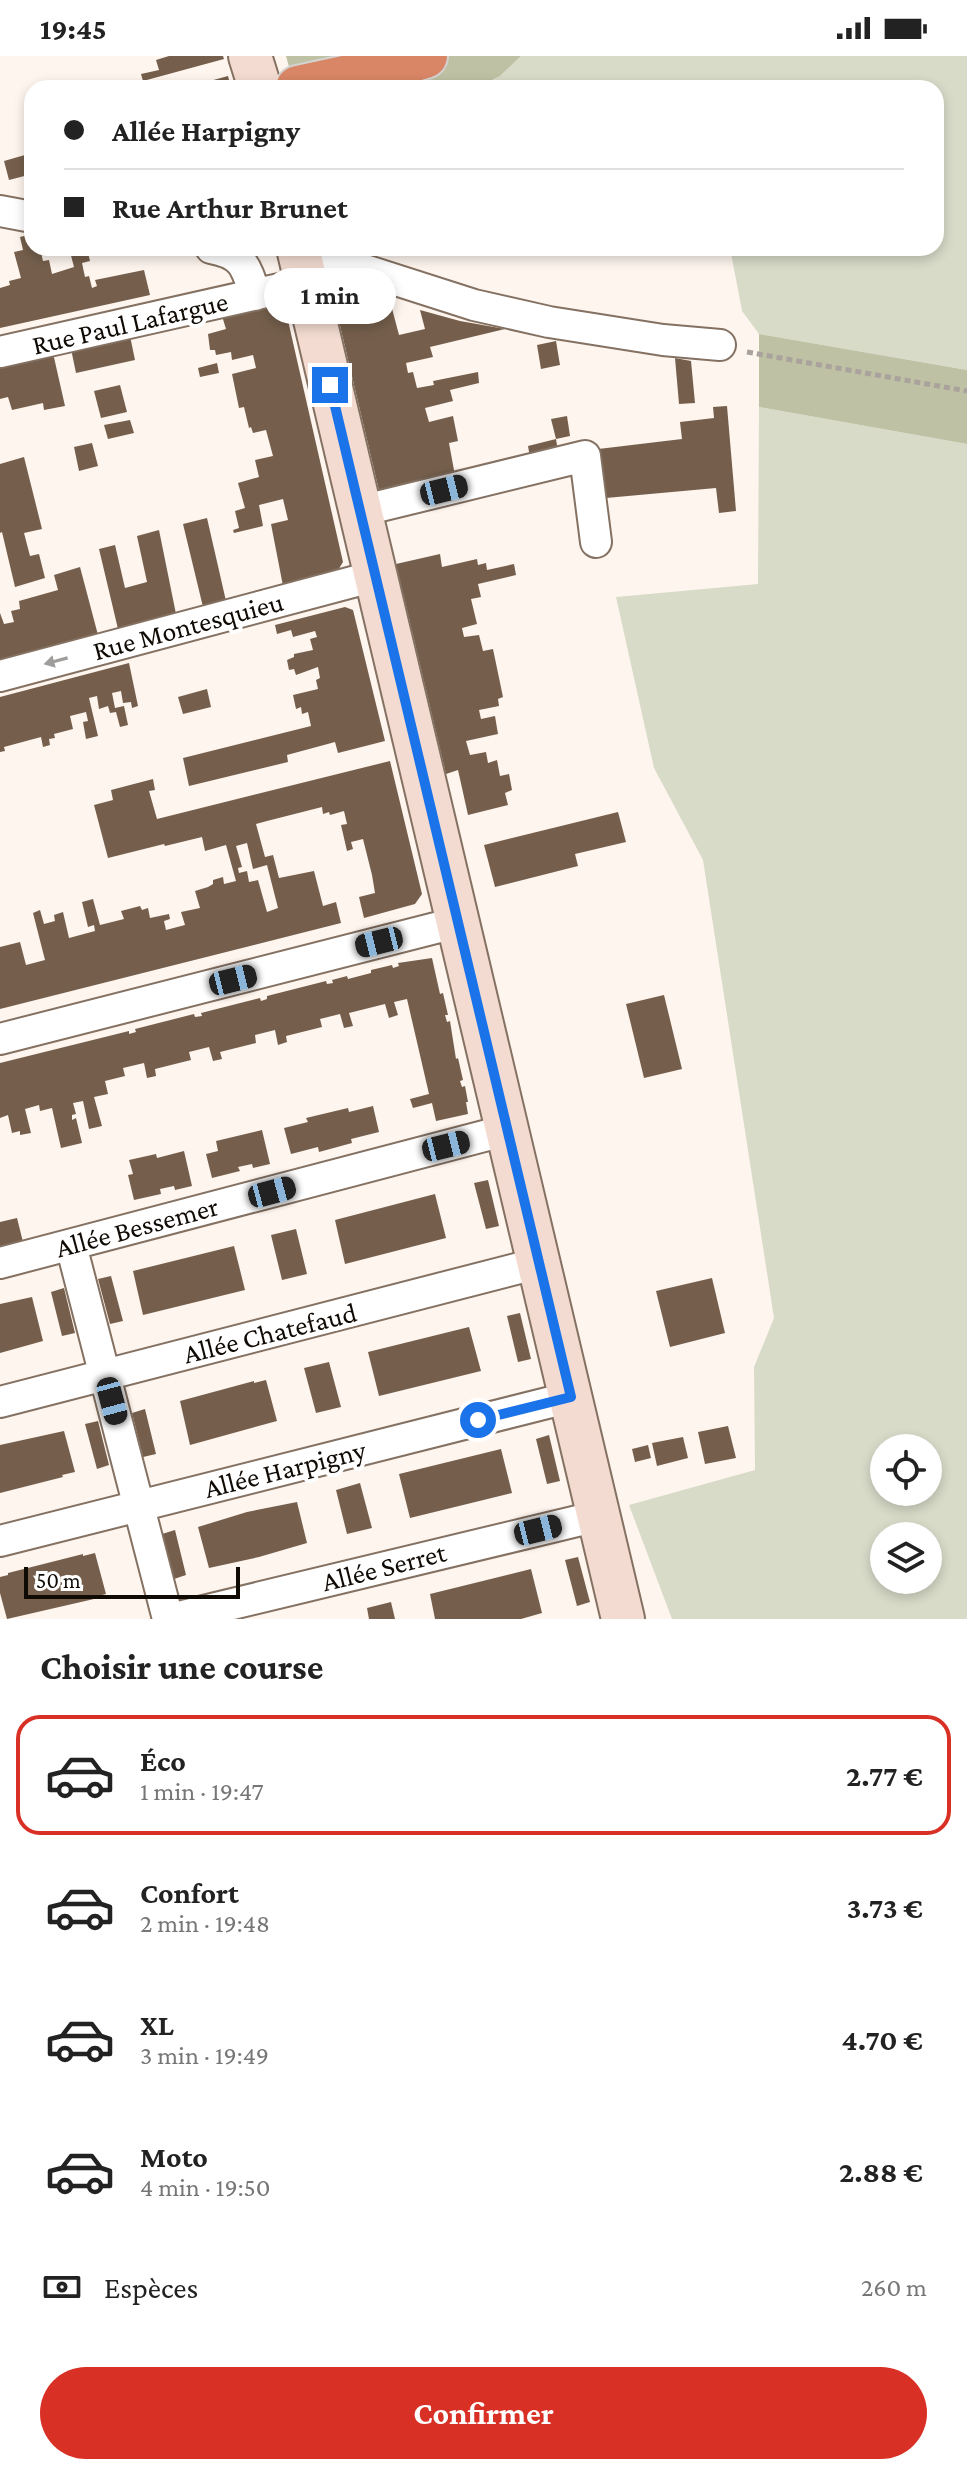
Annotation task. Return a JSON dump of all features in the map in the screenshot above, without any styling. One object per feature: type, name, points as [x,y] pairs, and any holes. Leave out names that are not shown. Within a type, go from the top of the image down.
[{"type":"highway","points":[[335,80],[425,56]]},
{"type":"street","points":[[250,56],[258,80]]},
{"type":"street","points":[[258,56],[260,80]]},
{"type":"street","points":[[0,211],[24,216]]},
{"type":"street","points":[[236,256],[245,267],[255,295]]},
{"type":"street","points":[[302,264],[623,1619]]},
{"type":"street","name":"Rue Paul Lafargue","points":[[0,352],[255,295],[302,264],[346,264],[474,305],[536,320],[641,337],[720,345]]},
{"type":"street","points":[[360,511],[585,456],[596,542]]},
{"type":"street","name":"Rue Montesquieu","points":[[0,676],[375,576]]},
{"type":"street","points":[[0,1039],[459,922]]},
{"type":"street","name":"Allée Bessemer","points":[[0,1263],[507,1130]]},
{"type":"street","points":[[71,1245],[169,1619]]},
{"type":"street","name":"Allée Chatefaud","points":[[0,1402],[539,1263]]},
{"type":"street","name":"Allée Harpigny","points":[[0,1541],[571,1397]]},
{"type":"street","name":"Allée Serret","points":[[169,1619],[598,1516]]},
{"type":"path","points":[[720,345],[752,354],[967,391]]},
{"type":"green space","points":[[286,56],[521,56],[492,80],[293,80]]},
{"type":"green space","points":[[521,56],[967,56],[967,370],[759,334],[742,311],[732,256],[944,256],[944,80],[492,80]]},
{"type":"green space","points":[[759,334],[967,370],[967,444],[759,407]]},
{"type":"green space","points":[[759,407],[967,444],[967,1619],[672,1619],[629,1505],[755,1470],[754,1367],[774,1318],[703,860],[654,768],[616,597],[758,584]]},
{"type":"building","points":[[169,56],[223,56],[224,59],[143,80],[141,74],[159,70],[156,60]]},
{"type":"building","points":[[24,155],[24,176],[9,180],[4,161]]},
{"type":"building","points":[[24,236],[24,256],[42,256],[43,261],[49,260],[52,274],[74,267],[71,256],[89,256],[90,261],[82,263],[85,277],[89,276],[92,288],[97,286],[95,280],[144,270],[150,295],[0,328],[0,288],[10,285],[9,281],[21,278],[14,252],[23,250],[20,237]]},
{"type":"building","points":[[348,290],[390,301],[399,335],[425,329],[420,310],[505,329],[430,347],[433,357],[406,363],[408,373],[413,372],[417,388],[434,385],[433,381],[478,372],[479,383],[450,390],[453,401],[425,408],[429,422],[453,416],[458,441],[449,443],[456,481],[381,499],[337,313],[345,302]]},
{"type":"building","points":[[284,303],[343,562],[337,572],[283,586],[271,524],[288,520],[283,499],[259,505],[263,526],[234,533],[233,530],[239,528],[235,511],[245,508],[238,483],[259,477],[255,460],[273,456],[266,430],[253,433],[244,407],[239,408],[232,374],[256,368],[253,355],[232,360],[231,352],[216,355],[215,350],[210,350],[208,334],[226,329],[222,316]]},
{"type":"building","points":[[130,336],[135,360],[76,373],[71,349]]},
{"type":"building","points":[[556,341],[560,365],[541,369],[537,345]]},
{"type":"building","points":[[53,353],[65,406],[44,410],[43,403],[12,410],[8,397],[0,399],[0,364]]},
{"type":"building","points":[[675,358],[691,361],[695,403],[679,404]]},
{"type":"building","points":[[217,363],[219,373],[200,377],[198,368]]},
{"type":"building","points":[[120,385],[127,412],[101,418],[94,391]]},
{"type":"building","points":[[727,406],[736,511],[719,513],[716,488],[595,499],[590,450],[682,439],[680,422],[714,418],[713,407]]},
{"type":"building","points":[[567,416],[570,436],[556,439],[551,419]]},
{"type":"building","points":[[130,420],[134,433],[108,439],[104,425]]},
{"type":"building","points":[[556,439],[559,457],[531,463],[528,446]]},
{"type":"building","points":[[92,443],[98,466],[79,471],[74,447]]},
{"type":"building","points":[[24,457],[42,529],[24,533],[30,556],[39,554],[45,578],[15,587],[0,533],[0,464]]},
{"type":"building","points":[[207,518],[226,601],[203,607],[183,524]]},
{"type":"building","points":[[159,530],[176,614],[118,629],[99,549],[115,545],[125,588],[147,582],[137,536]]},
{"type":"building","points":[[440,554],[442,567],[477,559],[478,565],[486,563],[487,570],[514,564],[516,575],[478,584],[481,597],[471,599],[477,624],[462,628],[464,637],[479,635],[483,651],[493,649],[503,697],[498,699],[499,706],[479,710],[481,719],[495,716],[498,734],[466,741],[470,755],[486,752],[488,763],[497,760],[500,776],[509,774],[512,790],[505,793],[508,805],[468,815],[458,770],[446,774],[396,564]]},
{"type":"building","points":[[80,567],[98,635],[0,661],[0,613],[4,624],[14,622],[11,611],[20,609],[19,601],[58,590],[54,575]]},
{"type":"building","points":[[345,607],[353,610],[385,741],[338,753],[335,742],[287,755],[288,762],[189,786],[183,758],[311,726],[308,712],[302,714],[301,707],[296,709],[293,695],[318,689],[318,667],[296,675],[294,669],[289,670],[287,660],[294,654],[313,650],[310,639],[317,637],[315,631],[293,637],[291,630],[277,634],[275,625]]},
{"type":"building","points":[[129,663],[138,706],[132,708],[131,702],[123,703],[121,691],[112,693],[115,708],[124,706],[128,725],[120,727],[116,712],[110,713],[108,706],[99,709],[97,696],[89,698],[98,736],[86,739],[83,722],[88,721],[86,712],[70,716],[73,729],[54,734],[55,738],[49,739],[50,745],[43,747],[41,737],[4,747],[5,751],[0,752],[0,697]]},
{"type":"building","points":[[207,689],[211,707],[183,714],[178,697]]},
{"type":"building","points":[[390,761],[422,894],[415,904],[364,918],[359,897],[375,893],[372,875],[363,839],[351,842],[353,849],[347,851],[341,825],[347,824],[344,811],[323,814],[322,807],[267,821],[256,824],[265,857],[273,855],[279,878],[314,871],[323,906],[336,902],[341,923],[0,1009],[0,947],[20,942],[26,965],[45,960],[33,913],[40,910],[44,924],[55,921],[54,915],[63,912],[69,938],[95,931],[94,925],[88,927],[82,902],[93,899],[100,925],[124,919],[121,911],[140,906],[142,910],[148,908],[150,918],[169,914],[170,919],[164,921],[166,930],[185,925],[181,912],[200,908],[195,891],[223,877],[224,884],[236,881],[226,845],[205,851],[202,837],[108,858],[94,805],[113,800],[111,790],[153,779],[155,790],[149,791],[157,819]],"holes":[[[247,843],[253,869],[267,865],[278,908],[267,912],[258,880],[249,882],[247,871],[239,873],[238,868],[242,867],[236,846]]]},
{"type":"building","points":[[618,812],[626,842],[575,854],[578,866],[495,887],[484,845]]},
{"type":"building","points":[[432,958],[440,994],[443,993],[447,1022],[450,1021],[463,1080],[460,1081],[462,1087],[465,1086],[468,1114],[436,1121],[432,1103],[413,1108],[410,1099],[429,1094],[407,999],[394,1002],[398,1015],[389,1018],[385,1004],[349,1013],[353,1026],[344,1028],[340,1014],[320,1019],[322,1027],[286,1036],[287,1042],[278,1045],[275,1030],[255,1035],[256,1043],[220,1052],[222,1059],[213,1061],[209,1047],[189,1052],[191,1060],[155,1069],[156,1076],[147,1078],[144,1063],[123,1068],[125,1076],[105,1081],[108,1094],[94,1097],[102,1126],[89,1129],[83,1101],[73,1103],[76,1114],[72,1115],[72,1120],[76,1118],[82,1143],[61,1148],[52,1108],[40,1111],[39,1105],[25,1109],[31,1133],[12,1133],[8,1115],[0,1118],[0,1063],[129,1031],[129,1034],[136,1032],[135,1029],[194,1014],[195,1017],[202,1016],[201,1013],[260,998],[261,1001],[267,996],[326,981],[327,984],[333,983],[332,980],[347,976],[348,979],[371,973],[371,970],[392,965],[393,968],[399,966],[398,963]]},
{"type":"building","points":[[664,995],[682,1069],[644,1078],[626,1004]]},
{"type":"building","points":[[373,1106],[379,1132],[319,1152],[318,1147],[291,1154],[284,1128],[308,1122],[306,1118],[348,1108],[349,1112]]},
{"type":"building","points":[[262,1130],[270,1164],[238,1167],[240,1171],[212,1178],[206,1154],[218,1151],[216,1141]]},
{"type":"building","points":[[184,1151],[192,1186],[160,1189],[161,1194],[134,1200],[128,1175],[133,1174],[129,1160],[156,1154],[157,1158]]},
{"type":"building","points":[[488,1180],[499,1226],[486,1229],[474,1183]]},
{"type":"building","points":[[435,1194],[446,1238],[345,1264],[335,1220]]},
{"type":"building","points":[[17,1218],[24,1246],[0,1252],[0,1222]]},
{"type":"building","points":[[296,1229],[307,1274],[282,1280],[271,1235]]},
{"type":"building","points":[[234,1246],[245,1290],[143,1315],[133,1271]]},
{"type":"building","points":[[111,1276],[123,1321],[110,1324],[98,1279]]},
{"type":"building","points":[[712,1278],[725,1333],[670,1347],[656,1291]]},
{"type":"building","points":[[64,1288],[75,1333],[62,1336],[51,1292]]},
{"type":"building","points":[[32,1297],[43,1341],[0,1353],[0,1304]]},
{"type":"building","points":[[520,1313],[531,1359],[518,1362],[507,1316]]},
{"type":"building","points":[[469,1327],[481,1371],[379,1396],[368,1352]]},
{"type":"building","points":[[329,1362],[341,1407],[316,1413],[304,1368]]},
{"type":"building","points":[[266,1380],[277,1421],[190,1445],[180,1401]]},
{"type":"building","points":[[145,1409],[156,1454],[143,1457],[132,1413]]},
{"type":"building","points":[[98,1421],[109,1465],[97,1469],[85,1424]]},
{"type":"building","points":[[728,1426],[736,1458],[705,1464],[698,1432]]},
{"type":"building","points":[[64,1431],[75,1472],[0,1493],[0,1445]]},
{"type":"building","points":[[549,1435],[560,1481],[547,1484],[536,1439]]},
{"type":"building","points":[[683,1437],[688,1458],[657,1466],[652,1443]]},
{"type":"building","points":[[648,1445],[651,1458],[635,1462],[632,1449]]},
{"type":"building","points":[[501,1449],[512,1493],[410,1518],[399,1474]]},
{"type":"building","points":[[360,1483],[372,1528],[347,1534],[336,1490]]},
{"type":"building","points":[[297,1502],[307,1543],[209,1568],[198,1527],[247,1512]]},
{"type":"building","points":[[175,1530],[186,1575],[174,1579],[162,1534]]},
{"type":"building","points":[[95,1553],[106,1594],[7,1619],[0,1593],[0,1577]]},
{"type":"building","points":[[578,1557],[590,1602],[577,1606],[565,1560]]},
{"type":"building","points":[[531,1569],[542,1613],[521,1619],[435,1619],[430,1594]]},
{"type":"building","points":[[391,1602],[395,1619],[369,1619],[367,1608]]},
{"type":"route","points":[[330,385],[571,1397],[478,1420]]}]
